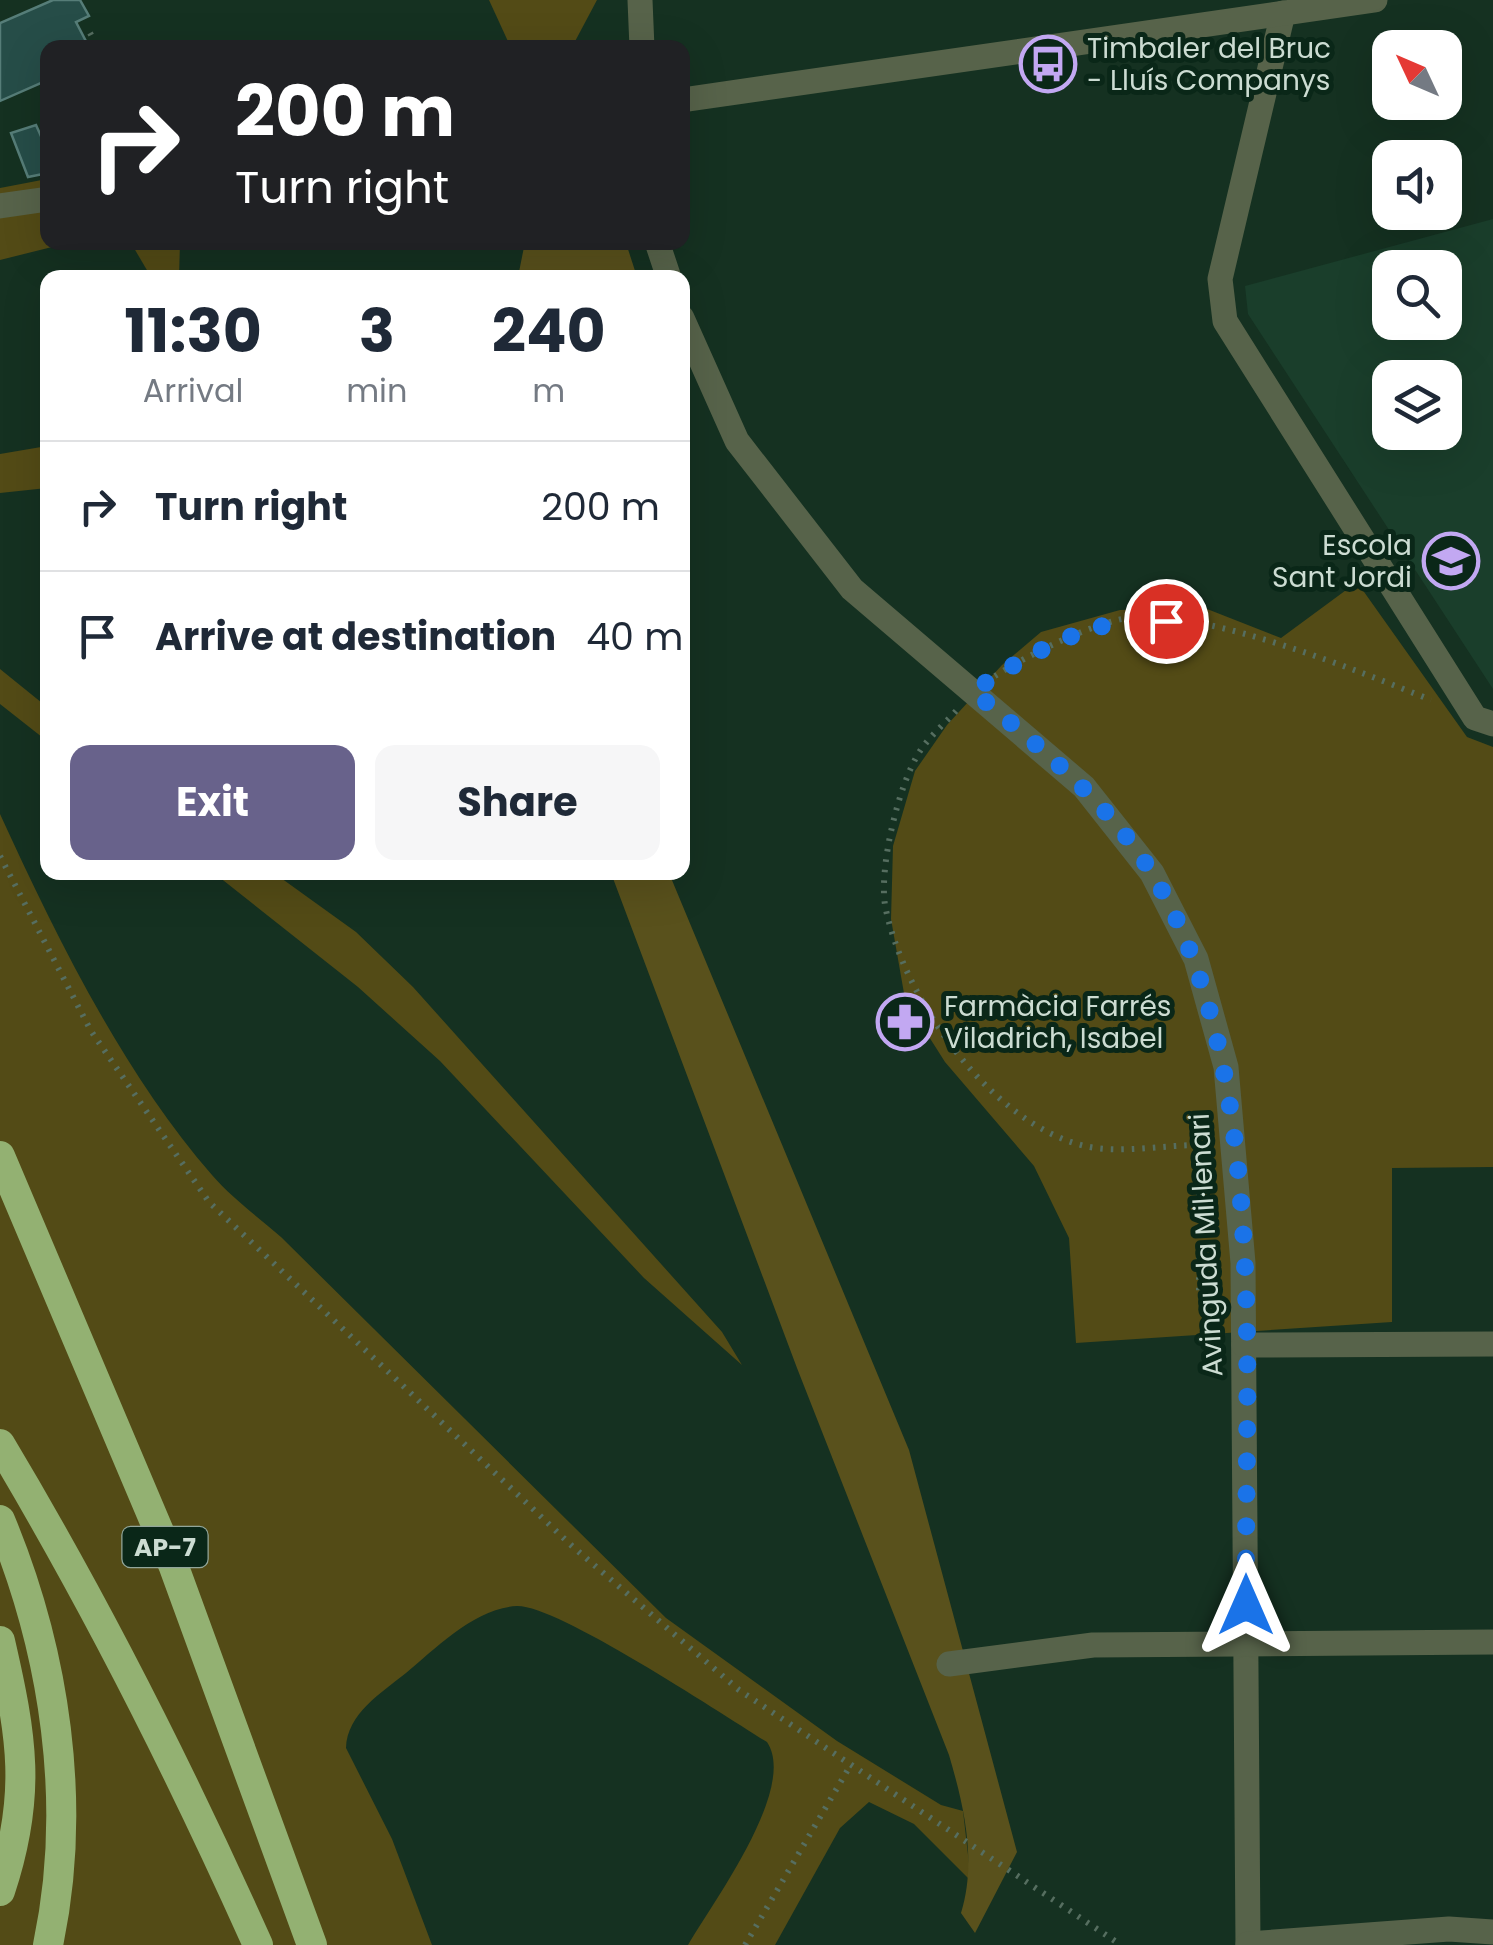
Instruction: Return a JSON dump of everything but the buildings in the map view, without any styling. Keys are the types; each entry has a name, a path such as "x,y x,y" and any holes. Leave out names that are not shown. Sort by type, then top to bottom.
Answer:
{"highway":[{"name":"AP-7","path":"0,1156 174,1568 312,1945"},
{"path":"0,1444 55,1535 180,1771 258,1945"},
{"path":"0,1520 42,1647 58,1744 61,1842 48,1945"},
{"path":"0,1641 16,1714 23,1790 0,1891"}],"street":[{"path":"640,0 642,40"},
{"path":"690,99 1280,7 1375,0"},
{"path":"1280,7 1220,280 1224,321 1476,718 1493,724"},
{"path":"0,206 40,200"},
{"name":"Avinguda Mil·lenari","path":"690,336 736,441 852,589 1084,787 1152,873 1196,959 1226,1067 1244,1295 1248,1945"},
{"path":"1244,1345 1493,1344"},
{"path":"949,1664 1094,1646 1493,1642"},
{"path":"1248,1945 1449,1930 1493,1932"}],"path":[{"path":"90,33 94,40"},
{"path":"1244,1295 1199,1295 1199,1145 1086,1146 1037,1126 980,1082 921,1004 885,903 892,821 920,752 973,691 1031,652 1134,617 1230,628 1409,692"},
{"path":"0,856 91,1031 209,1202 572,1546 739,1690 1121,1945"},
{"path":"745,1945 850,1766"}],"shaded area":[{"path":"489,0 597,0 576,40 507,40"},
{"path":"40,180 40,250 0,260 0,188"},
{"name":"Escola Sant Jordi","path":"1493,219 1493,689 1248,314 1245,286 1372,252 1372,340 1462,340 1462,250 1378,250"},
{"path":"135,250 180,250 179,270 147,270"},
{"path":"523,250 628,250 635,270 519,270"},
{"path":"40,447 40,489 0,493 0,454"},
{"path":"1357,582 1467,737 1493,747 1493,1167 1392,1168 1392,1322 1076,1343 1069,1238 1034,1166 945,1062 905,999 891,919 893,846 915,771 947,725 1002,665 1041,632 1120,610 1202,607 1281,638"},
{"path":"0,669 40,701 40,735 0,704"},
{"path":"0,814 68,955 121,1048 149,1093 212,1175 281,1237 666,1618 837,1741 941,1805 963,1811 971,1881 914,1824 869,1802 840,1828 775,1945 688,1945 732,1874 762,1815 774,1762 767,1742 603,1641 538,1610 517,1606 501,1608 471,1621 443,1641 367,1705 348,1736 346,1748 392,1839 432,1945 0,1945"},
{"path":"223,880 284,880 356,932 413,987 722,1332 742,1365 644,1278 440,1061 358,987"},
{"path":"614,880 672,880 909,1450 1017,1852 975,1933 961,1913 968,1854 964,1814 949,1755 797,1368"}],"place":[{"name":"Timbaler del Bruc - Lluís Companys","path":"1048,64"},
{"name":"Escola Sant Jordi","path":"1451,561"},
{"name":"Farmàcia Farrés Viladrich, Isabel","path":"905,1022"}],"route":[{"path":"1166,621 1134,617 1031,652 973,691 1084,787 1152,873 1196,959 1226,1067 1244,1263 1246,1605"}]}
